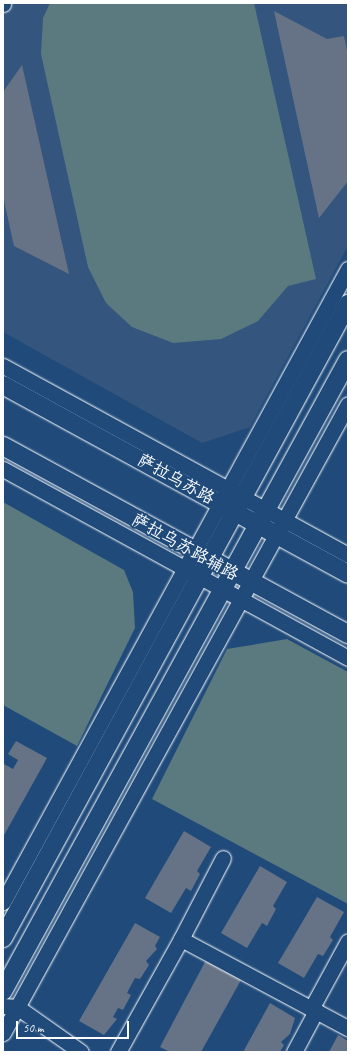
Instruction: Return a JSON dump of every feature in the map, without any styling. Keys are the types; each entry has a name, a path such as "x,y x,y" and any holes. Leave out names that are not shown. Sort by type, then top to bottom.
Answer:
{"main road":[{"path":"3,938 192,572 232,500 348,304"},
{"path":"3,991 348,360"},
{"name":"萨拉乌苏路","path":"3,385 232,500 280,527 348,574"},
{"path":"3,446 203,553 348,634"}],"street":[{"path":"3,366 232,500 348,269"},
{"path":"3,1033 10,1007 241,599 348,404"},
{"name":"萨拉乌苏路辅路","path":"3,469 348,658"},
{"path":"280,527 348,554"},
{"path":"3,902 192,572"},
{"path":"118,1052 182,939 223,858"},
{"path":"182,939 348,1028"},
{"path":"294,1052 348,940"},
{"path":"10,1007 81,1052"}],"shaded area":[{"path":"3,3 348,3 348,246 250,427 202,443 3,332"}],"green space":[{"path":"50,3 254,3 316,279 288,286 258,321 221,339 173,343 132,327 106,303 88,267 41,54 43,18"},
{"path":"3,502 124,570 133,592 135,628 77,746 3,705"},
{"path":"287,639 348,672 348,904 152,799 227,649"}],"building":[{"path":"274,11 327,39 344,36 348,56 348,181 319,218"},
{"path":"22,65 69,274 14,246 3,196 3,92"},
{"path":"16,741 47,758 3,837 3,767 4,764 13,769 18,760 8,754"},
{"path":"184,831 211,847 197,871 200,874 191,891 186,888 171,913 145,898"},
{"path":"260,866 287,882 273,906 276,909 267,926 262,923 247,948 221,933"},
{"path":"317,897 344,912 330,937 333,940 323,956 318,954 304,978 278,963"},
{"path":"135,923 160,937 155,946 157,949 146,961 149,965 140,979 135,978 127,993 131,995 123,1010 118,1008 113,1017 117,1019 104,1035 79,1021"},
{"path":"206,960 241,980 201,1052 170,1052 160,1047"},
{"path":"270,1003 295,1018 290,1034 281,1042 284,1045 280,1052 243,1052"},
{"path":"338,1035 348,1041 348,1052 329,1052"}]}
